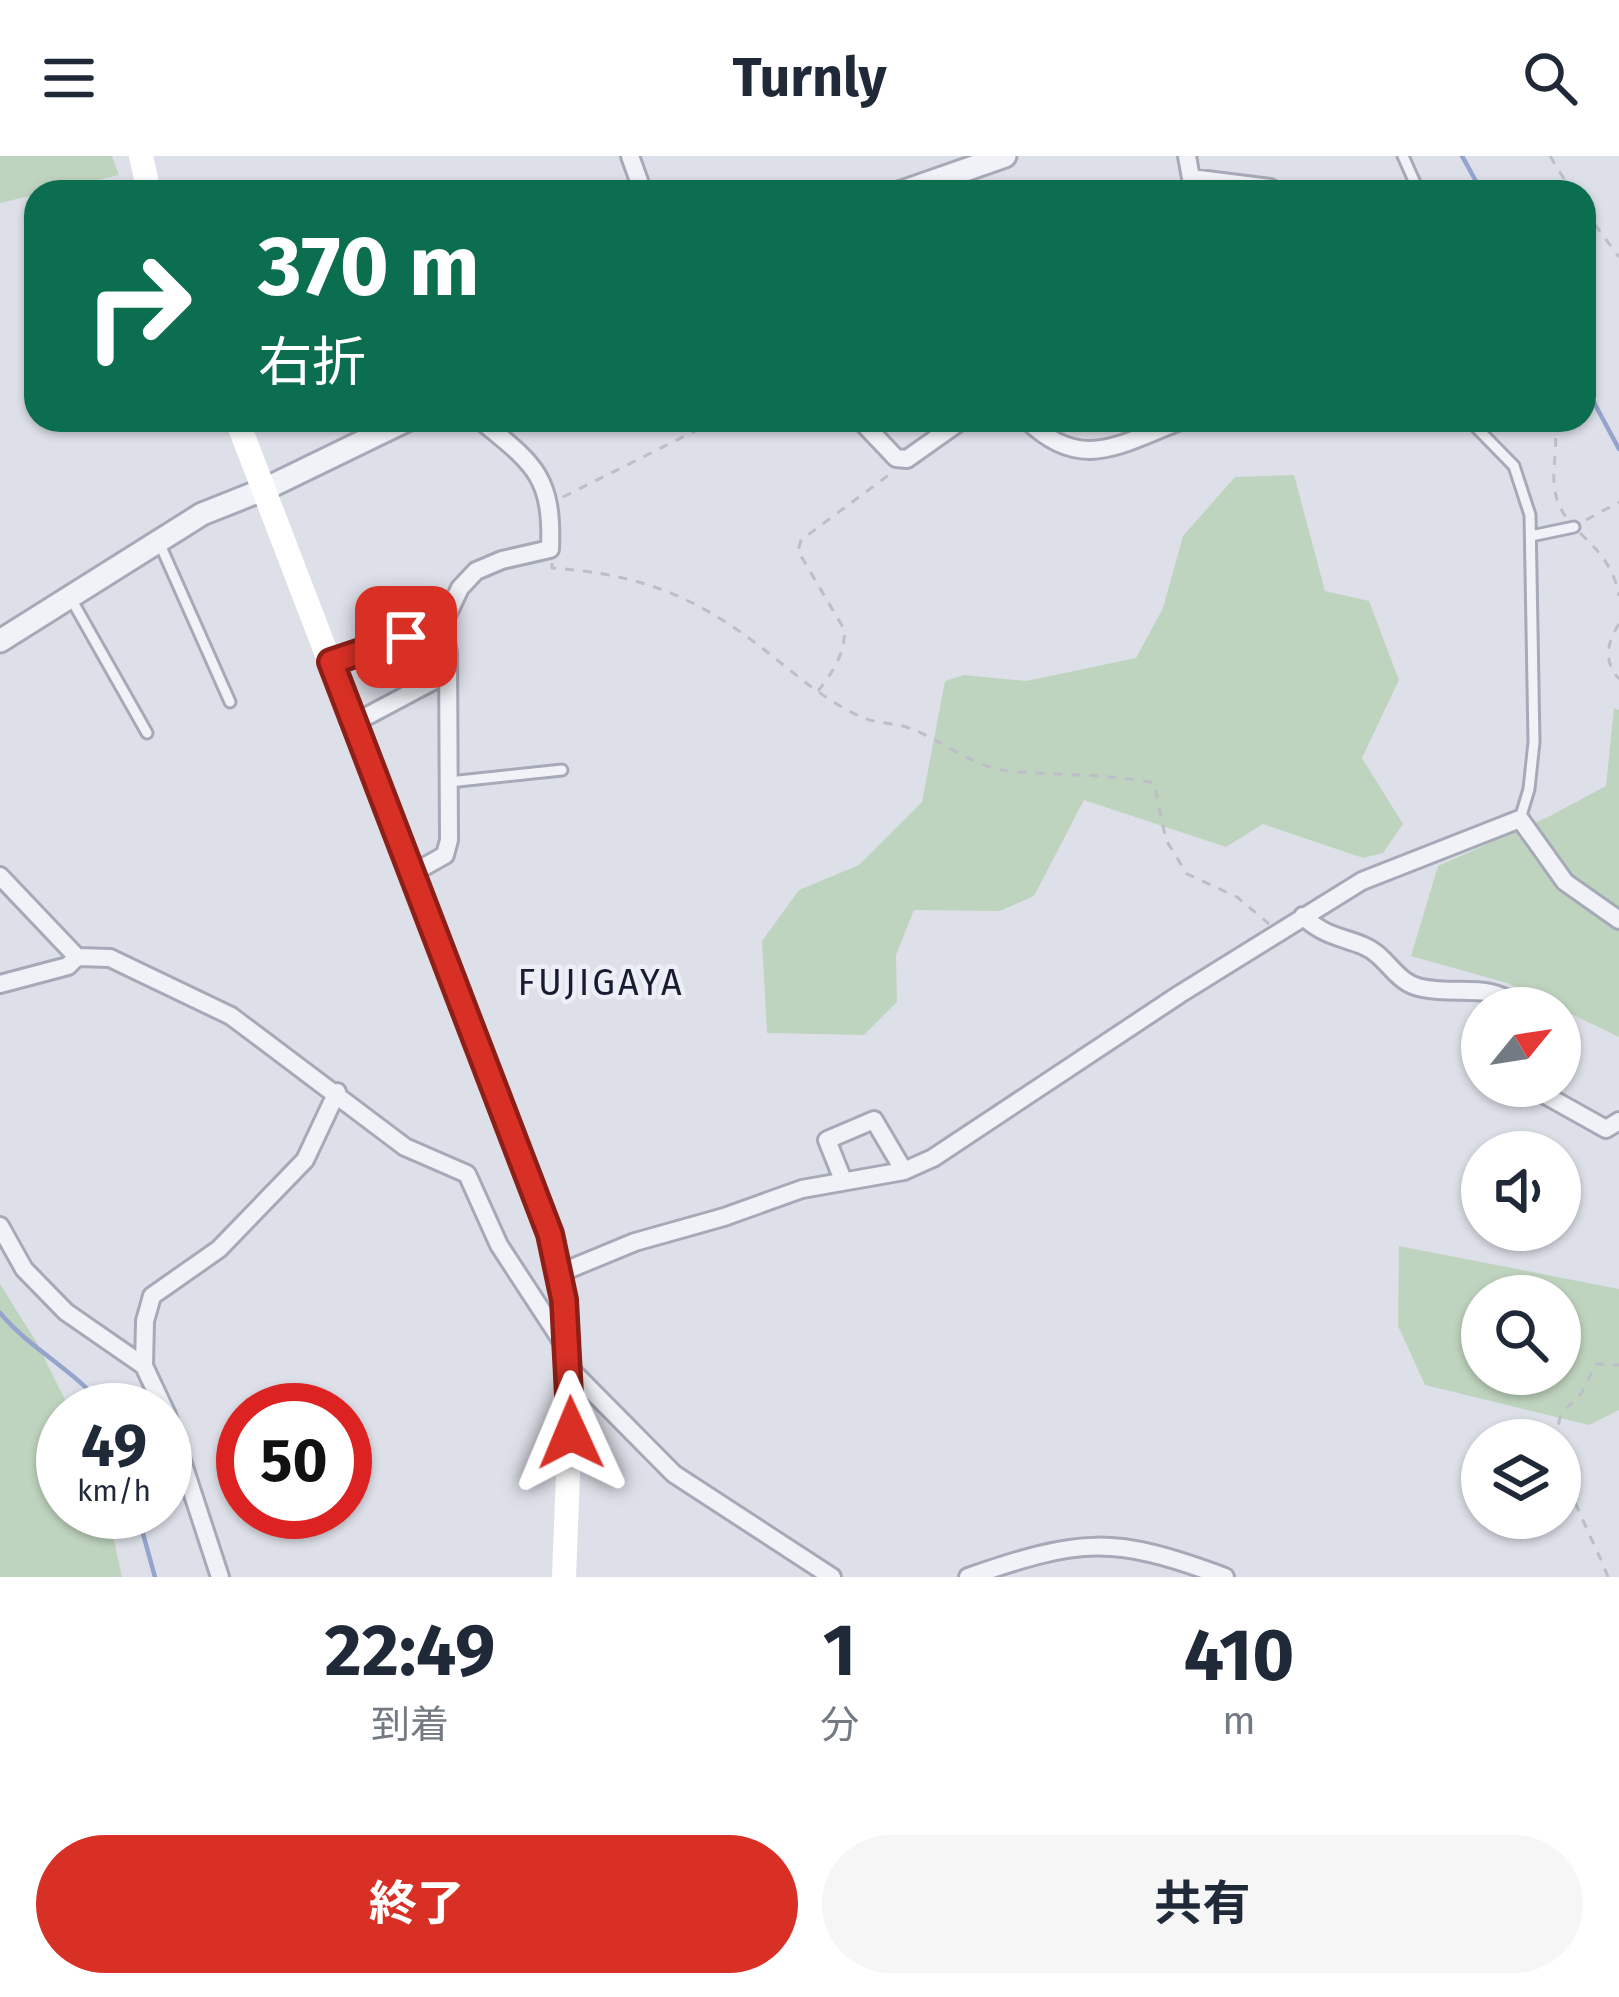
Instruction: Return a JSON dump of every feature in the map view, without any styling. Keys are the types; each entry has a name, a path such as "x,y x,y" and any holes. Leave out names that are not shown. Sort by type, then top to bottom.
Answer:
{"main road":[{"path":"242,432 550,1234 560,1273 570,1361 564,1577"}],"street":[{"path":"936,180 1005,156"},
{"path":"1187,156 1191,178 1207,180"},
{"path":"0,641 202,514 382,432"},
{"path":"413,873 445,855 449,839 448,673 443,624 460,588 476,571 550,549 550,504 536,471 493,432"},
{"path":"871,432 896,458 943,432"},
{"path":"1040,432 1074,451 1093,452 1149,432"},
{"path":"331,662 443,624"},
{"path":"355,723 448,673"},
{"path":"560,1273 635,1242 802,1189 904,1172 933,1158 1303,916 1390,868 1520,819 1564,882 1619,920"},
{"path":"0,876 77,957 110,958 231,1016 405,1147 467,1174 499,1245 570,1361 674,1474 832,1577"},
{"path":"1303,916 1320,933 1376,952 1407,983 1461,989"},
{"path":"0,984 68,966 77,957"},
{"path":"220,1577 167,1415 144,1366 145,1321 152,1296 219,1249 305,1160 337,1092"},
{"path":"1566,1107 1606,1129 1619,1121"},
{"path":"843,1180 827,1140 874,1120 904,1172"},
{"path":"0,1226 24,1269 66,1312 144,1366"},
{"path":"968,1577 1016,1559 1096,1545 1168,1556 1225,1577"}],"lane":[{"path":"1481,432 1514,466 1525,488 1531,536 1534,742 1520,819"},
{"path":"1531,536 1574,527"},
{"path":"158,540 230,702"},
{"path":"70,597 147,733"},
{"path":"448,782 562,770"}],"path":[{"path":"1596,226 1619,257"},
{"path":"550,504 693,432"},
{"path":"1556,432 1554,498 1574,527 1603,555 1615,575 1619,596"},
{"path":"818,691 830,677 846,641 844,629 798,551 801,540 897,469 902,458"},
{"path":"1574,527 1619,502"},
{"path":"550,549 552,568 610,572 642,580 695,605 866,719 908,728 1002,770 1154,783 1166,840 1186,874 1237,897 1278,931"},
{"path":"1619,624 1608,643 1610,669 1619,679"},
{"path":"1608,1577 1592,1531 1564,1480 1559,1427 1561,1414 1581,1394 1595,1364 1619,1366"}],"green space":[{"path":"0,156 112,156 119,175 98,180 24,180 24,197 0,203"},
{"path":"1294,475 1325,591 1369,601 1399,680 1362,758 1403,824 1383,853 1363,858 1263,824 1226,847 1084,800 1034,896 1000,911 914,910 896,955 897,1002 864,1035 767,1033 762,941 799,890 859,865 922,802 945,681 964,675 1026,681 1136,658 1163,608 1183,536 1235,477"},
{"path":"1614,708 1619,710 1619,1037 1581,1019 1581,987 1515,987 1411,956 1438,866 1606,786"},
{"path":"1399,1246 1547,1275 1461,1275 1461,1394 1425,1385 1398,1326"},
{"path":"1581,1282 1619,1289 1619,1410 1589,1425 1581,1419 1466,1395 1581,1395"},
{"path":"0,1284 57,1383 36,1383 36,1539 114,1539 122,1577 0,1577"}],"waterway":[{"path":"1462,156 1475,180"},
{"path":"1596,406 1619,449"},
{"path":"0,1313 81,1383"},
{"path":"144,1539 155,1577"}],"district":[{"name":"FUJIGAYA","path":"601,982"}],"route":[{"path":"406,637 331,662 557,1255 570,1369 571,1433"}]}
